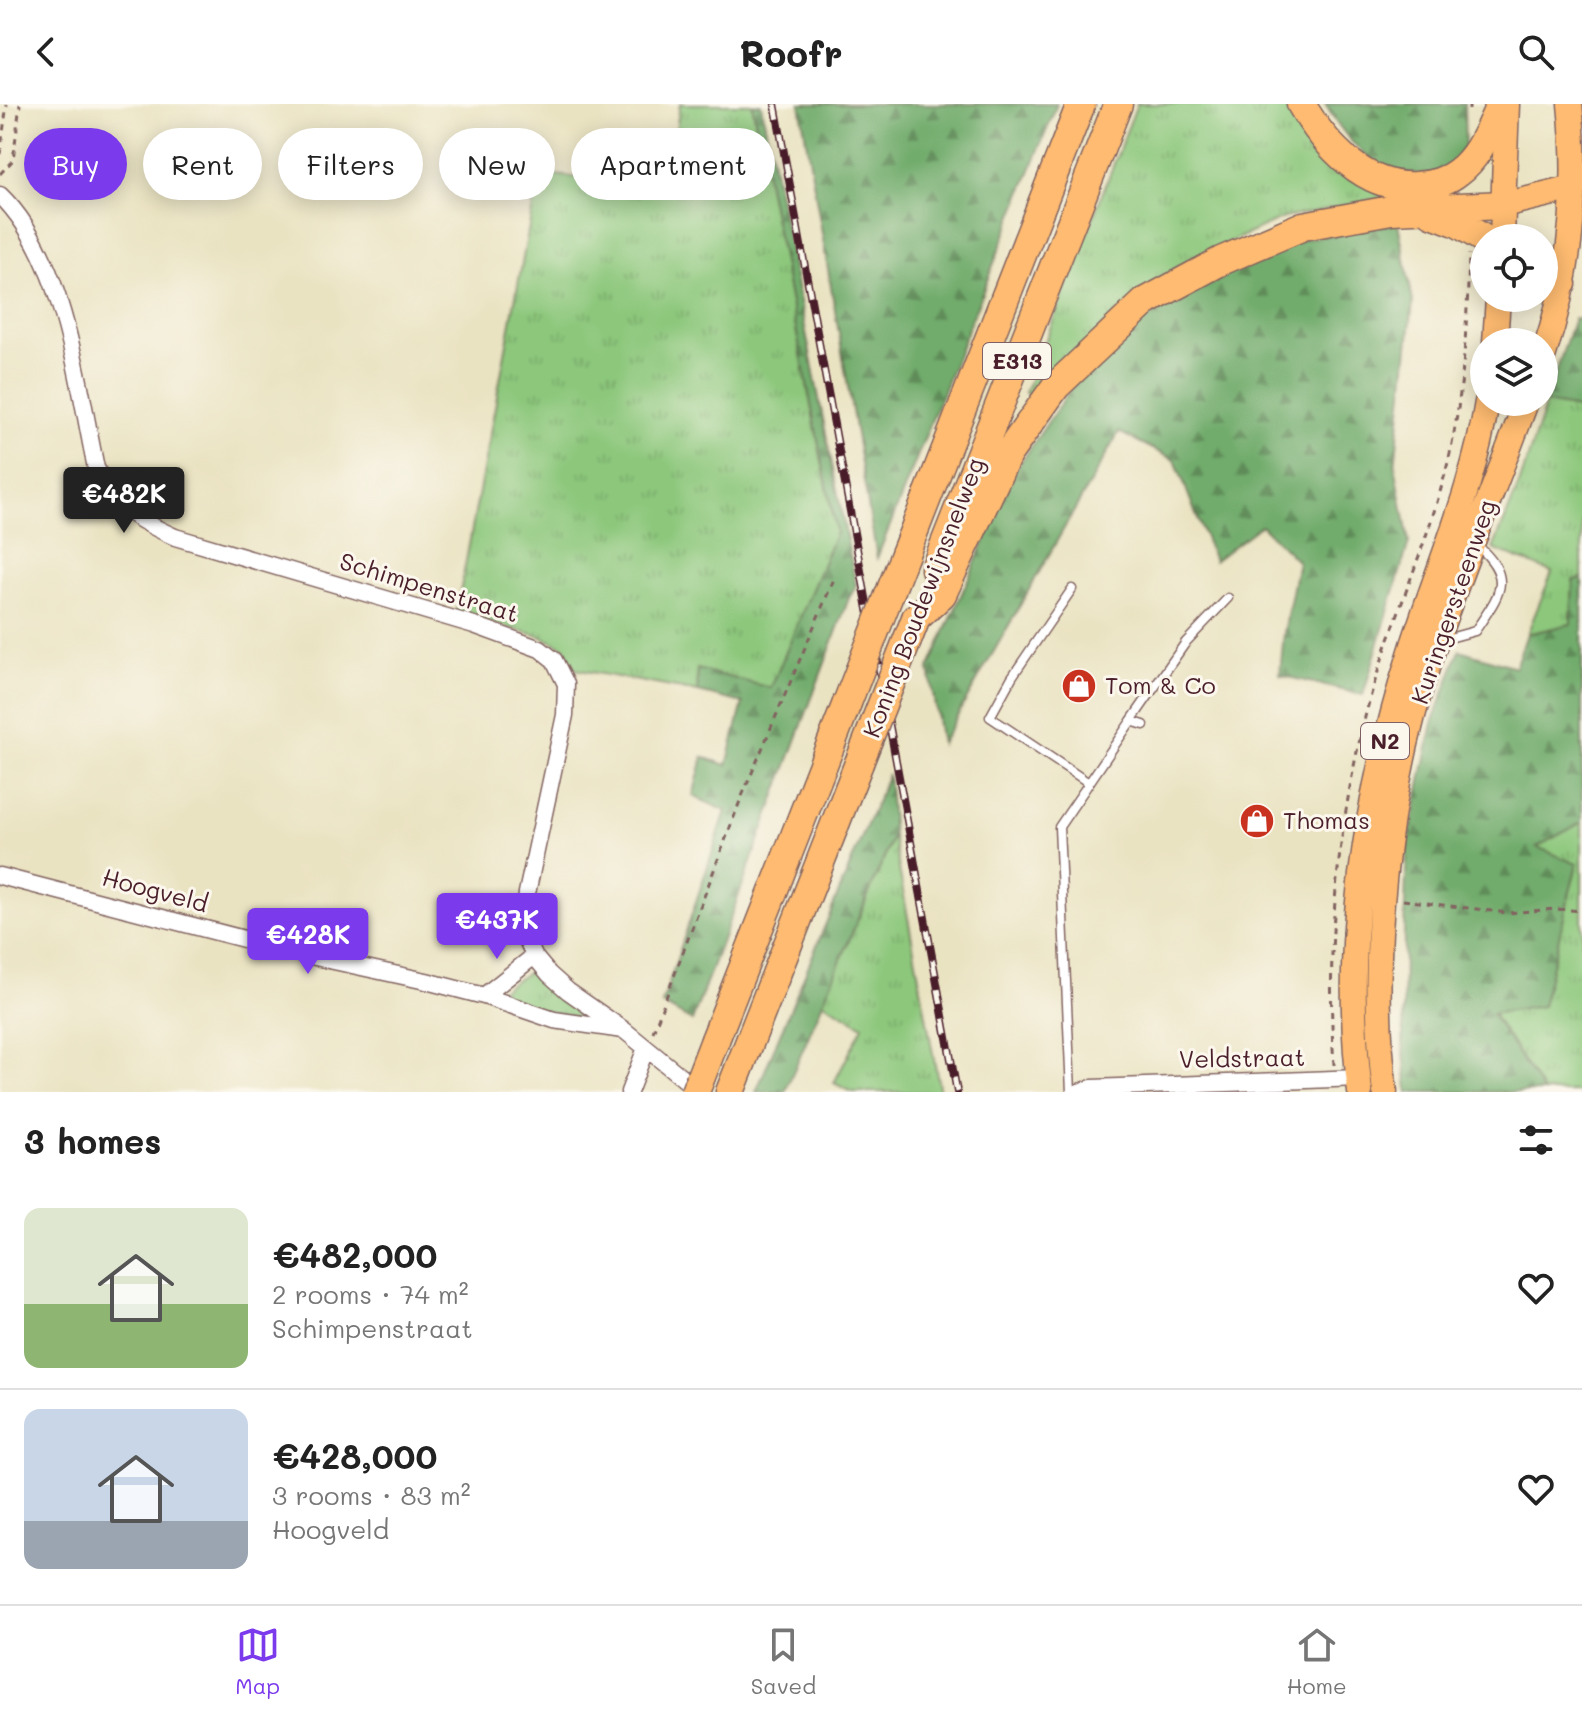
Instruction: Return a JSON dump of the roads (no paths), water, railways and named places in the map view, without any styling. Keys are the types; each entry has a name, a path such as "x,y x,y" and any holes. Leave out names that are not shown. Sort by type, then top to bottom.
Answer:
{"highway":[{"name":"Koning Boudewijnsnelweg","path":"697,1092 1081,104"},
{"name":"Koning Boudewijnsnelweg","path":"730,1092 1118,104"},
{"path":"1301,104 1328,142 1351,165 1377,180 1409,187 1433,185 1457,174 1476,154 1501,104"},
{"path":"916,618 942,594 1007,455 1056,386 1145,302 1221,261 1303,226 1391,210 1503,205"},
{"path":"1424,210 1470,230"}],"main road":[{"path":"1502,224 1507,104"},
{"path":"1551,328 1564,284 1578,187 1570,104"},
{"path":"1503,205 1578,187"},
{"path":"1558,277 1564,284"},
{"name":"Kuringersteenweg","path":"1360,1085 1355,988 1366,833 1392,713 1465,496 1484,416"},
{"name":"Kuringersteenweg","path":"1385,1092 1380,988 1383,897 1392,826 1409,737 1437,641 1521,416"}],"street":[{"name":"Schimpenstraat","path":"0,195 17,211 43,258 64,319 96,468 105,488 123,509 139,521 175,537 474,625 540,649 554,660 566,684 565,715 527,893 524,926 534,956 549,974 647,1048 697,1092"},
{"name":"Hoogveld","path":"0,876 306,955 484,996 554,1020 624,1030"},
{"path":"484,996 534,956"},
{"path":"629,1092 647,1048"},
{"name":"Veldstraat","path":"1079,1092 1092,1088 1360,1085"}],"lane":[{"path":"1437,641 1475,631 1497,597 1500,573 1493,559 1473,541"},
{"path":"1072,589 1012,677 990,717 1089,783"},
{"path":"1071,1092 1059,827 1186,642 1228,598"},
{"path":"1131,721 1144,725"}],"railway":[{"path":"775,104 957,1092"}],"place":[{"name":"Tom & Co","path":"1079,686"},
{"name":"Thomas","path":"1257,821"}]}
